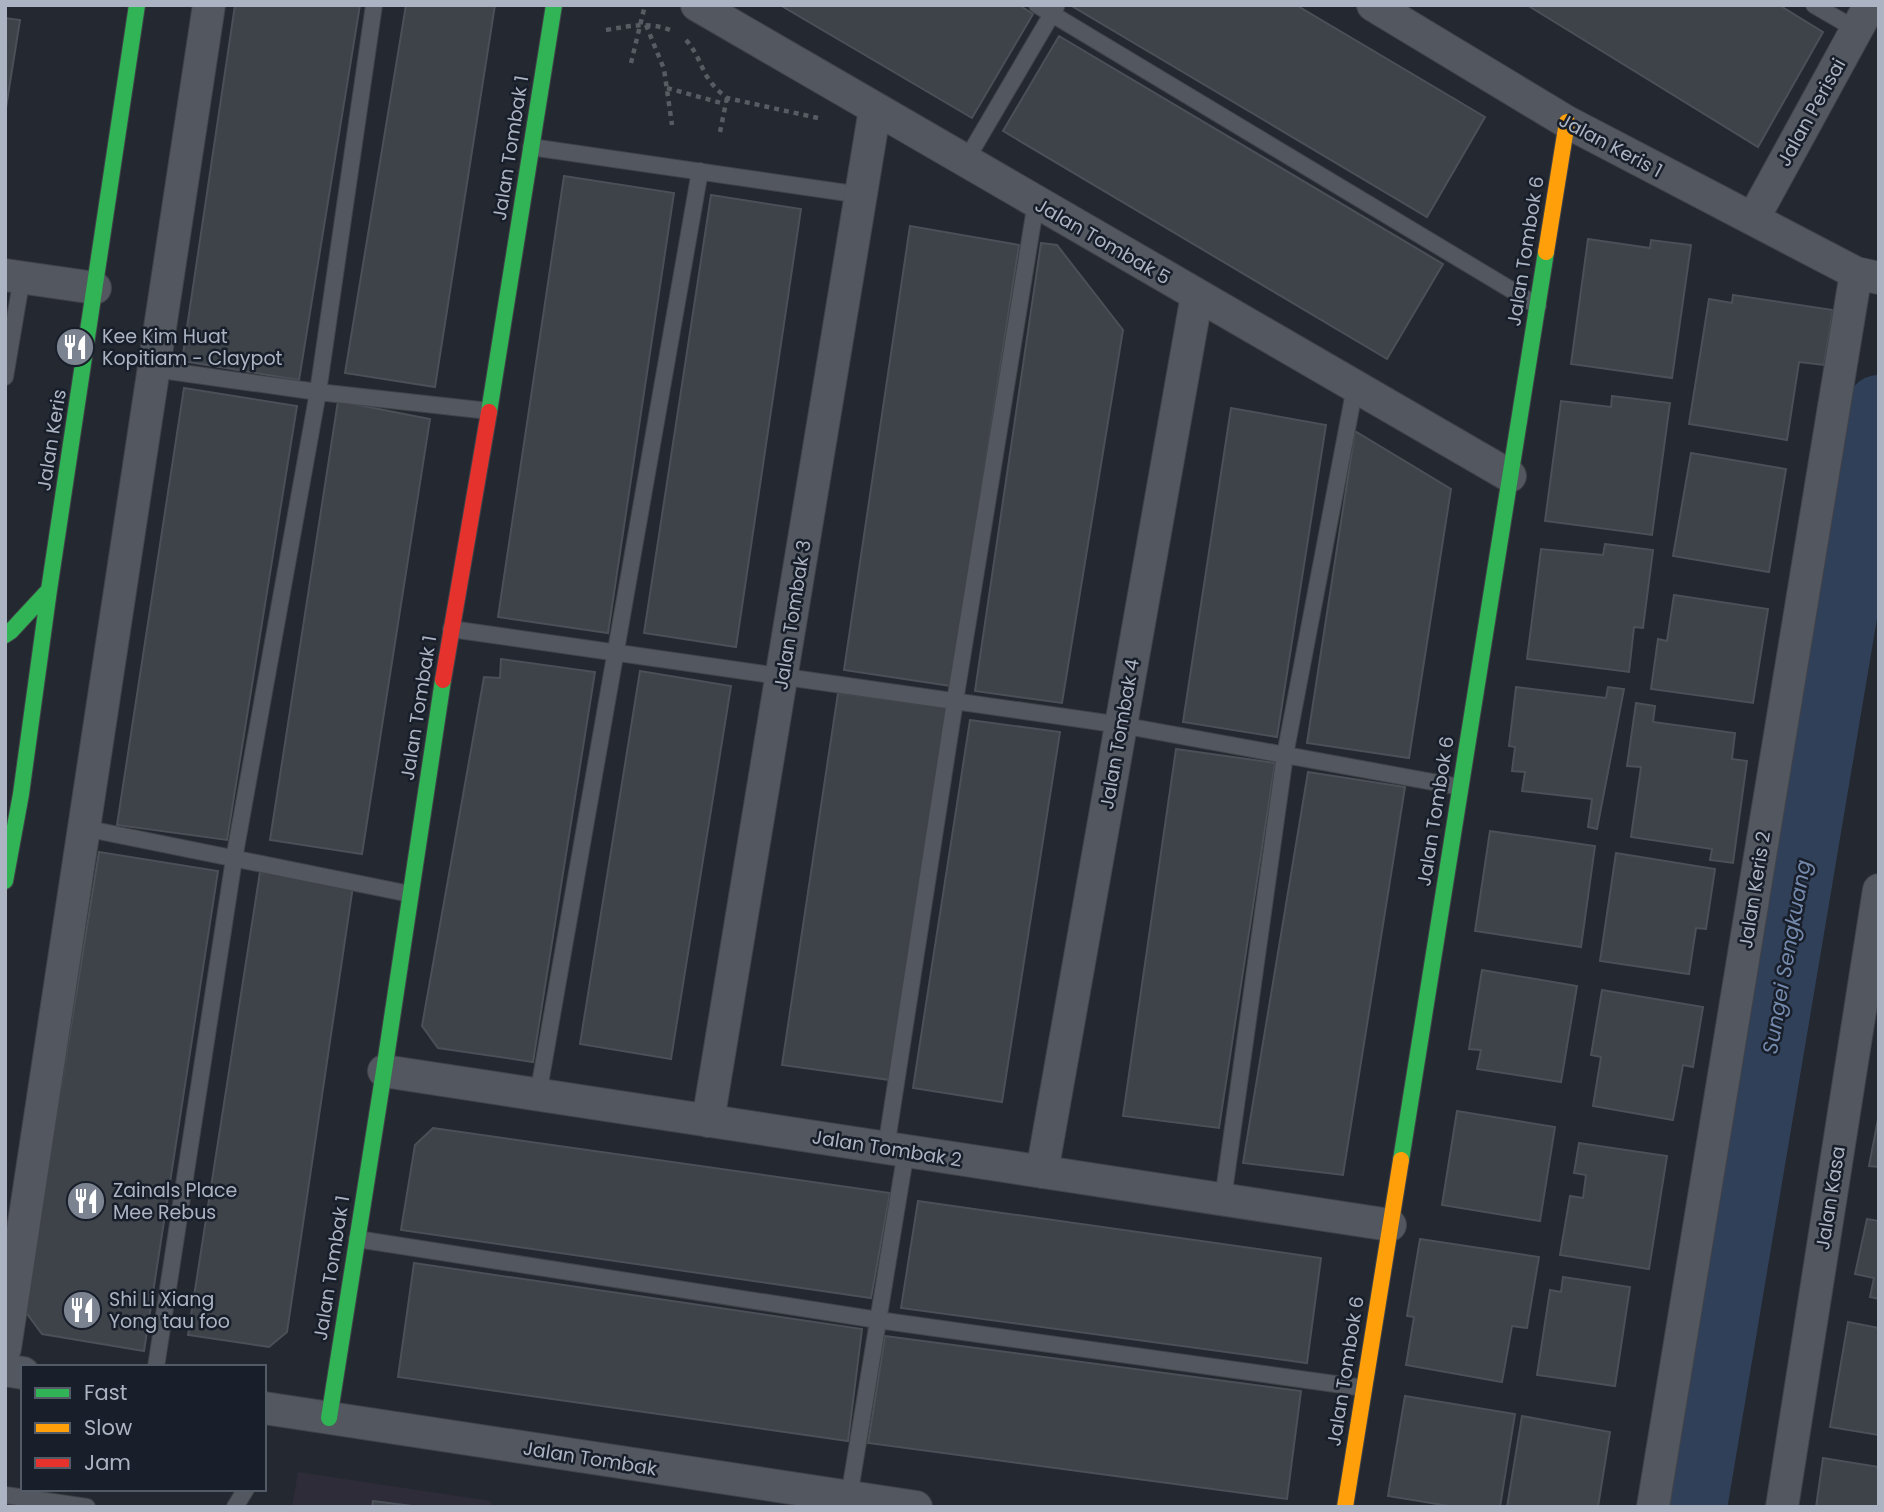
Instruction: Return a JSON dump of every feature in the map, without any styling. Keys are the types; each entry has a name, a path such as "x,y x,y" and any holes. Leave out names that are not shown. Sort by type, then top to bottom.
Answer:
{"street":[{"name":"Jalan Keris","path":"5,881 21,794 137,5"},
{"path":"5,1348 209,5"},
{"name":"Jalan Tombak 1","path":"329,1418 452,629 554,5"},
{"name":"Jalan Tombak 5","path":"696,5 1510,476"},
{"name":"Jalan Keris 1","path":"1373,5 1567,122 1753,219 1871,276"},
{"name":"Jalan Perisai","path":"1753,219 1863,18"},
{"name":"Jalan Tombak 3","path":"708,1121 875,109"},
{"name":"Jalan Tombok 6","path":"1345,1507 1567,122"},
{"path":"13,276 95,288"},
{"name":"Jalan Keris 2","path":"1653,1507 1871,276"},
{"name":"Jalan Tombak 4","path":"1042,1172 1197,296"},
{"path":"5,635 49,590"},
{"path":"11,757 21,794"},
{"name":"Jalan Kasa","path":"1782,1507 1879,890"},
{"name":"Jalan Tombak 2","path":"384,1071 1390,1225"},
{"name":"Jalan Tombak","path":"266,1413 329,1418 916,1507"}],"lane":[{"path":"156,1365 233,859 318,392 374,5"},
{"path":"1037,5 1055,10 1538,306"},
{"path":"1814,5 1863,18"},
{"path":"965,162 1055,10"},
{"path":"531,147 861,195"},
{"path":"538,1095 700,171"},
{"path":"849,1497 878,1320 896,1149 955,701 1036,202"},
{"path":"5,377 13,276"},
{"path":"154,369 318,392 489,411"},
{"path":"1223,1199 1285,755 1355,387"},
{"path":"452,629 1121,725 1461,787"},
{"path":"84,828 410,894"},
{"path":"357,1240 878,1320 1364,1388"},
{"path":"235,1507 245,1491"},
{"path":"5,1495 87,1507"}],"path":[{"path":"631,63 643,24 645,5"},
{"path":"643,24 664,69 672,125"},
{"path":"606,30 643,24 659,26 681,34 694,49 705,74 727,98 818,118"},
{"path":"667,88 725,104"},
{"path":"720,132 727,98"}],"shaded area":[{"path":"298,1472 491,1501 490,1507 292,1507"}],"building":[{"path":"235,5 360,5 299,380 182,361"},
{"path":"406,5 495,5 435,387 345,373"},
{"path":"780,5 1019,5 1033,14 972,118"},
{"path":"1070,5 1296,5 1485,117 1427,217"},
{"path":"1527,5 1779,5 1823,32 1758,147"},
{"path":"5,18 20,20 5,114"},
{"path":"1059,36 1443,264 1387,359 1003,131"},
{"path":"564,176 674,193 608,633 498,617"},
{"path":"711,195 801,209 736,647 644,633"},
{"path":"910,226 1019,245 951,686 844,670"},
{"path":"1588,239 1650,248 1651,240 1691,245 1672,378 1571,364"},
{"path":"1041,243 1057,245 1123,330 1062,703 975,691"},
{"path":"1733,295 1833,310 1824,365 1799,362 1787,440 1689,424 1709,299 1732,303"},
{"path":"184,388 297,406 227,840 117,825"},
{"path":"1612,396 1670,403 1652,535 1545,521 1561,401 1611,407"},
{"path":"338,401 430,419 362,854 270,840"},
{"path":"1231,408 1326,425 1277,737 1183,722"},
{"path":"1355,431 1451,489 1409,758 1307,743"},
{"path":"1691,453 1786,469 1769,572 1673,556"},
{"path":"1605,544 1653,550 1643,628 1634,627 1629,672 1527,659 1541,549 1603,555"},
{"path":"1674,595 1768,609 1753,703 1651,689 1658,639 1667,641"},
{"path":"501,659 595,672 533,1062 438,1048 422,1026 484,677 500,678"},
{"path":"640,671 731,686 671,1059 580,1044"},
{"path":"1516,687 1606,698 1608,687 1624,689 1597,829 1588,827 1592,799 1522,791 1525,772 1512,771 1515,747 1509,746"},
{"path":"838,693 948,708 890,1080 782,1065"},
{"path":"1636,703 1655,706 1653,722 1735,733 1732,759 1747,761 1733,863 1710,860 1712,849 1631,837 1641,767 1627,766"},
{"path":"970,720 1060,732 1002,1102 913,1088"},
{"path":"1176,749 1275,763 1219,1128 1123,1116"},
{"path":"1308,772 1405,787 1343,1175 1243,1163"},
{"path":"1490,831 1595,846 1581,947 1475,931"},
{"path":"99,852 218,871 144,1351 42,1334 25,1311"},
{"path":"1616,853 1715,869 1706,929 1696,928 1689,974 1600,961"},
{"path":"260,872 353,886 287,1332 269,1347 188,1335"},
{"path":"1482,970 1577,986 1561,1082 1477,1069 1481,1050 1469,1049"},
{"path":"1602,990 1703,1007 1693,1067 1683,1065 1673,1120 1593,1106 1601,1057 1591,1055"},
{"path":"1457,1111 1555,1127 1540,1221 1442,1205"},
{"path":"1879,1114 1879,1167 1869,1166"},
{"path":"433,1128 890,1193 871,1298 401,1230 415,1145"},
{"path":"1579,1143 1667,1156 1649,1269 1560,1255 1570,1196 1583,1198 1586,1175 1574,1173"},
{"path":"918,1201 1321,1258 1307,1363 901,1308"},
{"path":"1867,1219 1879,1221 1879,1299 1870,1297 1874,1278 1855,1274"},
{"path":"1420,1239 1539,1257 1527,1328 1512,1326 1502,1382 1406,1365 1414,1317 1407,1316"},
{"path":"414,1263 862,1329 848,1441 398,1377"},
{"path":"1563,1277 1630,1287 1615,1386 1537,1375 1550,1290 1561,1292"},
{"path":"1848,1322 1879,1328 1879,1435 1830,1427"},
{"path":"885,1336 1301,1391 1287,1499 868,1443"},
{"path":"1405,1396 1515,1414 1500,1507 1455,1507 1388,1496"},
{"path":"1522,1416 1610,1432 1598,1507 1507,1507"},
{"path":"1823,1458 1879,1467 1879,1507 1816,1507"},
{"path":"373,1501 420,1507 372,1507"}],"waterway":[{"name":"Sungei Sengkuang","path":"1694,1507 1879,408"}],"traffic: fast":[{"path":"5,881 21,794 137,5"},
{"path":"489,412 554,5"},
{"path":"1401,1160 1546,252"},
{"path":"5,635 49,590"},
{"path":"329,1418 443,680"}],"traffic: slow":[{"path":"1546,252 1567,122"},
{"path":"1345,1507 1401,1160"}],"traffic: jam":[{"path":"443,680 489,412"}],"place":[{"name":"Kee Kim Huat Kopitiam - Claypot","path":"75,347"},
{"name":"Zainals Place Mee Rebus","path":"86,1201"},
{"name":"Shi Li Xiang Yong tau foo","path":"82,1310"}]}
